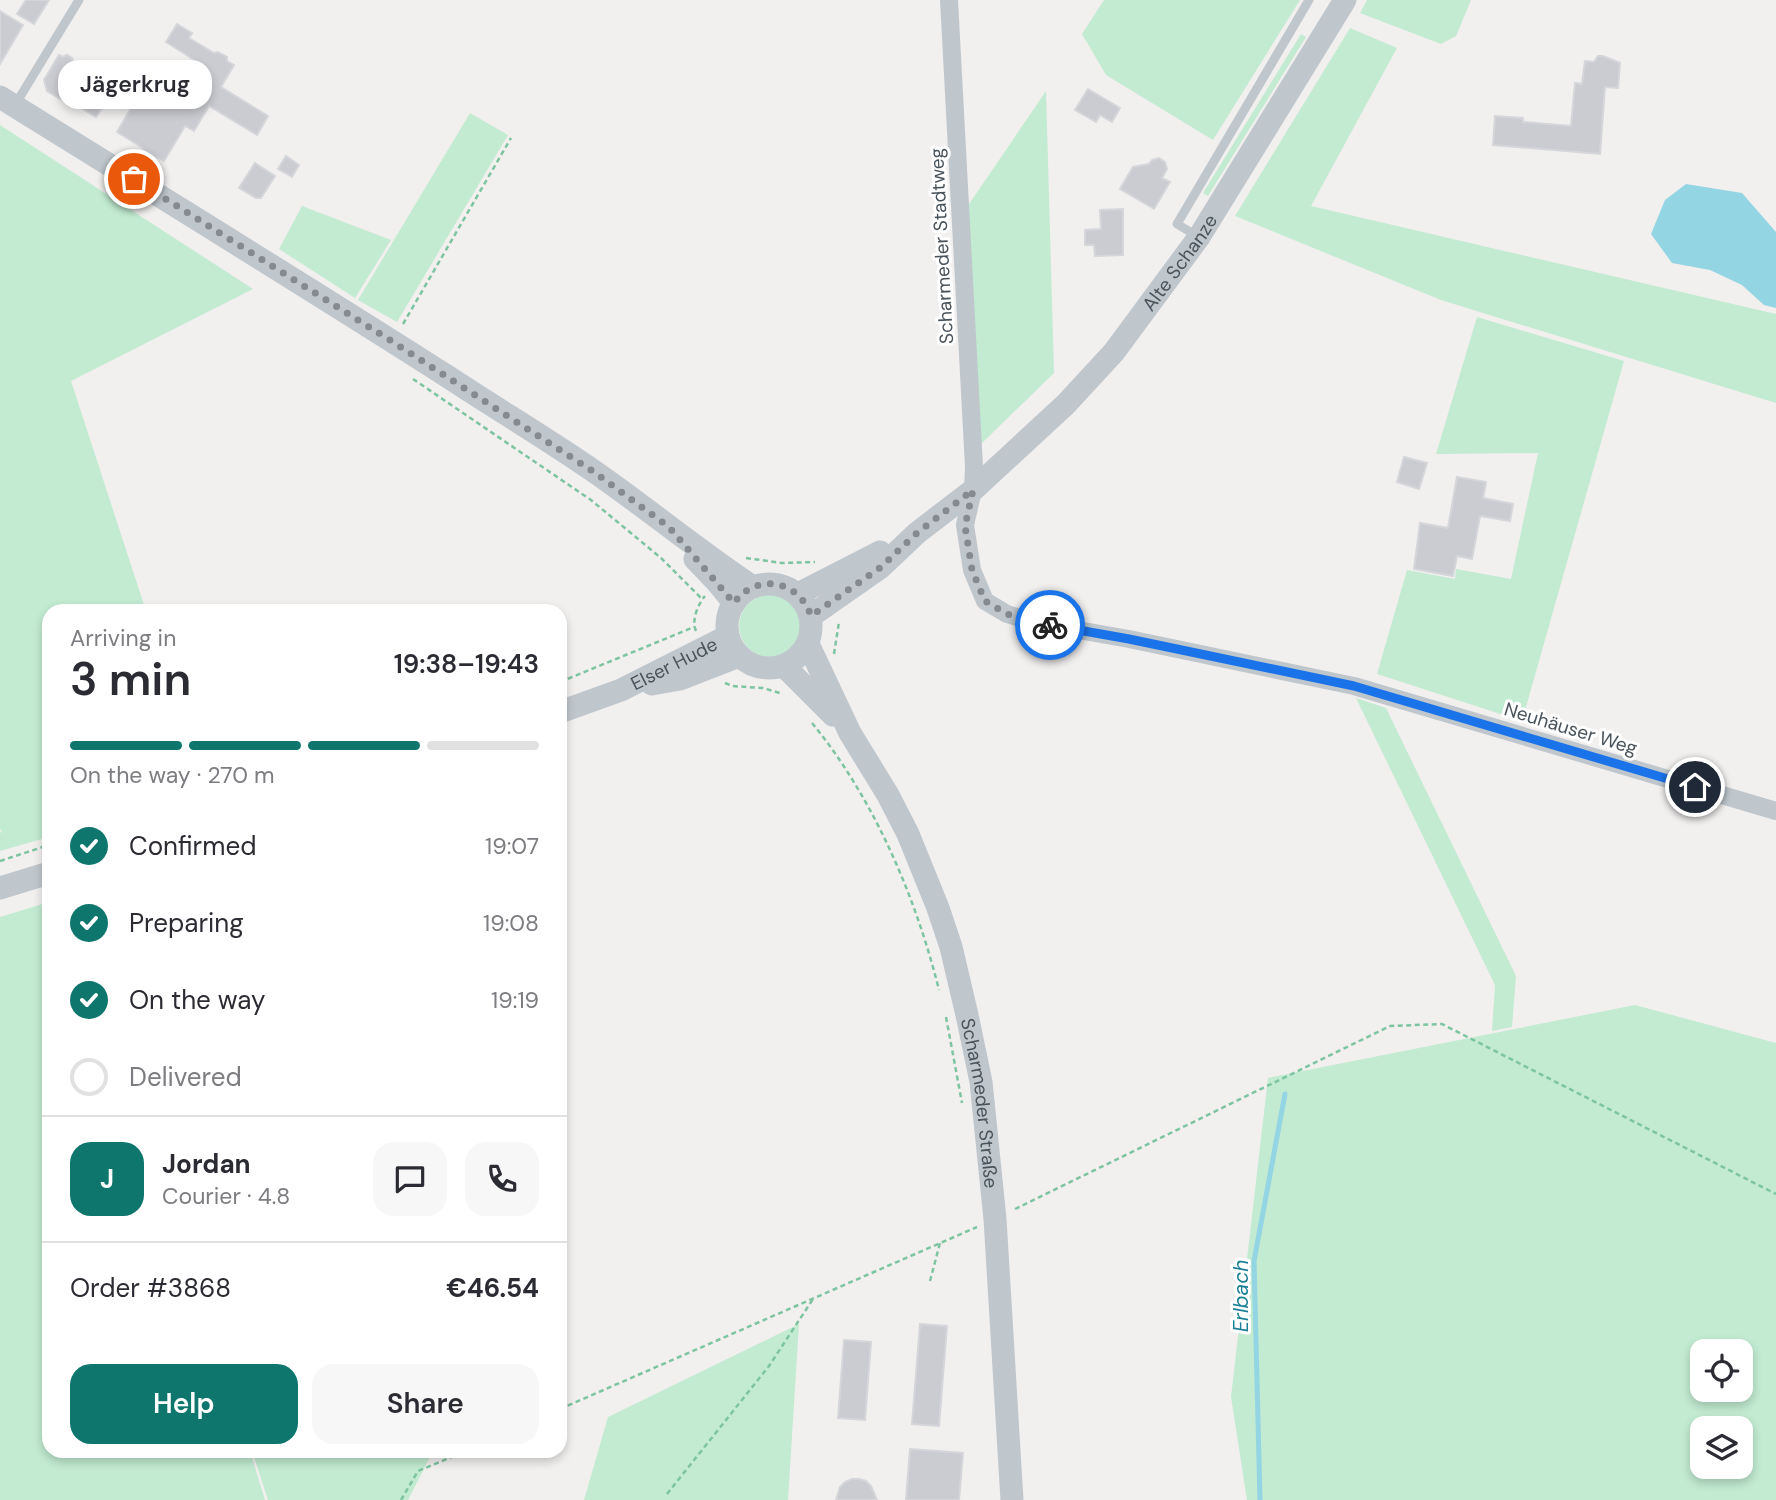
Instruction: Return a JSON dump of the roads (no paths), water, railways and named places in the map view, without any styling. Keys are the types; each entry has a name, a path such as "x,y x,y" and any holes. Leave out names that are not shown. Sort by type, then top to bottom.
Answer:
{"street":[{"name":"Scharmeder Stadtweg","path":"949,0 974,467 973,490"},
{"name":"Alte Schanze","path":"811,616 881,567 917,533 973,490 1066,404 1114,352 1199,237 1345,0"},
{"path":"7,102 393,342 594,472 753,587"},
{"name":"Neuhäuser Weg","path":"973,490 965,526 972,570 985,601 1007,614 1033,622 1354,686 1776,811"},
{"path":"669,527 734,603"},
{"name":"Alte Schanze","path":"798,594 917,533"},
{"path":"772,584 781,585 798,594 811,616 808,644 798,657 784,666 755,666 734,646 727,625 734,603 753,587 772,584"},
{"name":"Scharmeder Straße","path":"808,644 850,733 908,834 951,947 981,1082 995,1219 1012,1500"},
{"name":"Elser Hude","path":"567,709 621,690 680,678 734,646"},
{"name":"Scharmeder Straße","path":"784,666 850,733"},
{"path":"0,888 42,875"}],"lane":[{"path":"7,102 79,0"},
{"path":"1199,237 1177,224 1309,0"}],"water":[{"path":"1686,184 1742,193 1776,232 1776,308 1764,305 1742,285 1710,270 1672,263 1651,234 1665,200"}],"waterway":[{"name":"Erlbach","path":"1260,1500 1254,1261 1285,1094"}],"place":[{"name":"Jägerkrug","path":"134,179"}]}
